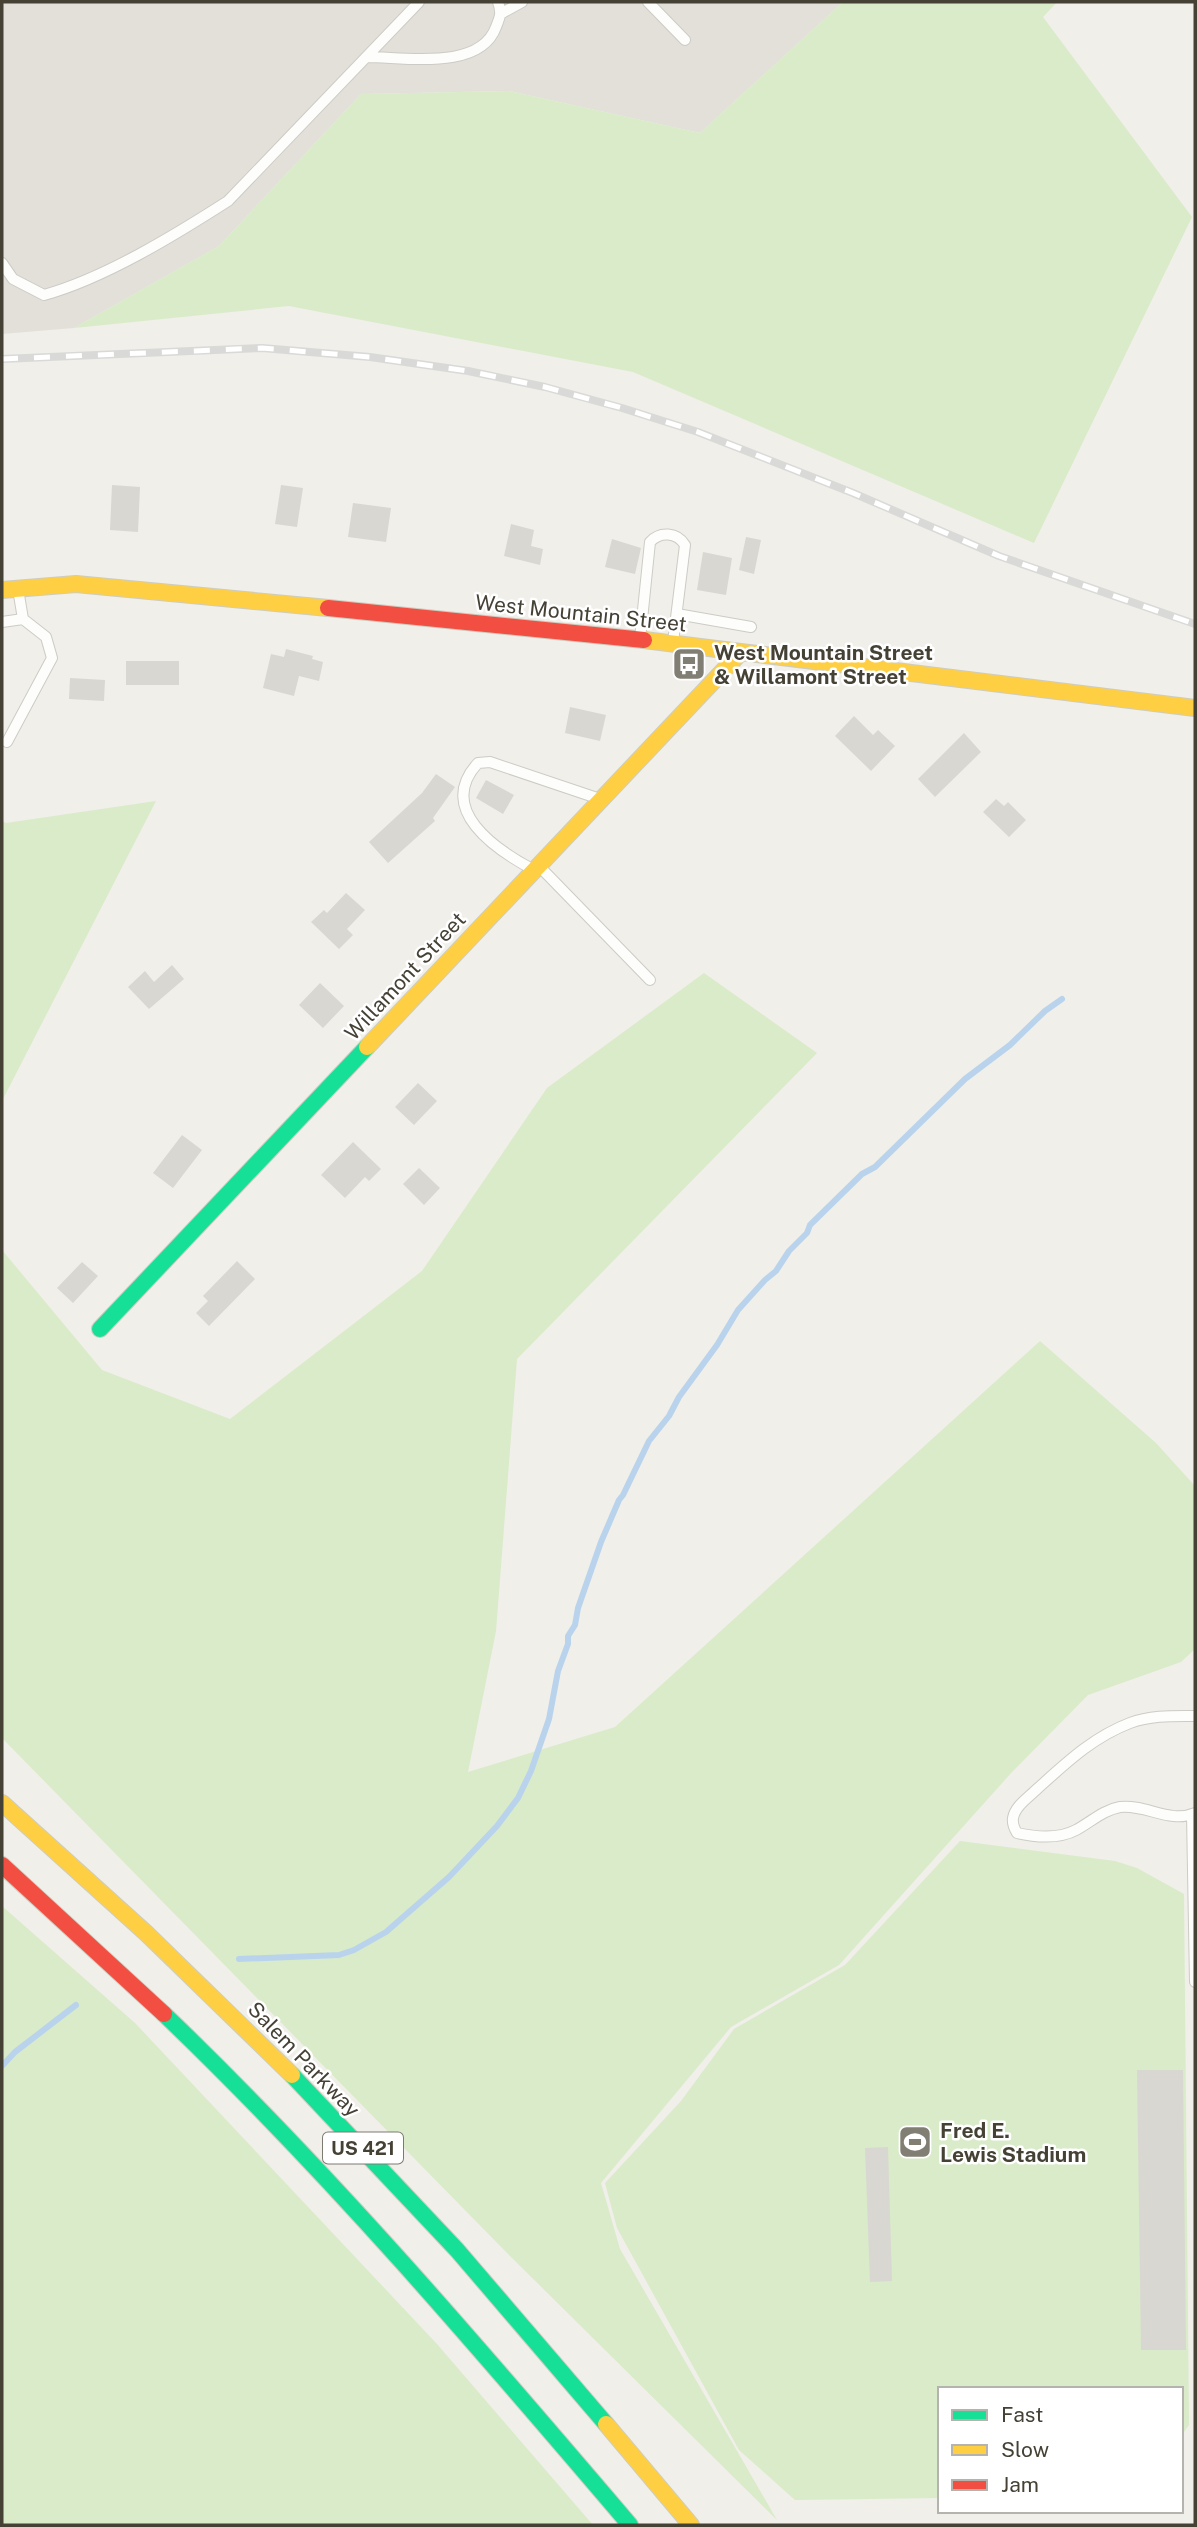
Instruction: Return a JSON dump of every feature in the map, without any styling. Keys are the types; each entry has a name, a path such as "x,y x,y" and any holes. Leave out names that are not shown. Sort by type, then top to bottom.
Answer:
{"main road":[{"name":"West Mountain Street","path":"10,590 76,584 640,639 1195,708"},
{"name":"Willamont Street","path":"100,1329 741,652"},
{"name":"Salem Parkway","path":"2,1802 231,2014 359,2145 518,2320 691,2525"},
{"name":"US 421","path":"2,1865 198,2047 343,2196 482,2351 630,2525"}],"lane":[{"path":"2,263 13,279 44,295 76,286 192,224 228,201 419,2"},
{"path":"368,57 454,58 474,52 494,36 502,13 498,2"},
{"path":"502,13 523,2"},
{"path":"648,2 685,40"},
{"path":"640,639 650,542 660,534 675,536 685,545 673,643"},
{"path":"7,742 52,658 46,637 23,619 10,590"},
{"path":"677,614 751,626"},
{"path":"2,622 23,619"},
{"path":"601,800 490,762 478,763 467,779 464,793 465,808 470,821 499,849 537,868 650,980"},
{"path":"1195,1716 1168,1715 1132,1722 1098,1738 1074,1755 1016,1810 1012,1819 1017,1833 1036,1838 1074,1831 1094,1816 1121,1807 1152,1810 1176,1818 1194,1814 1195,1982"}],"shaded area":[{"path":"2,2 843,2 700,133 509,91 361,94 219,246 74,328 2,334"}],"green space":[{"path":"843,2 1057,2 1043,17 1192,217 1034,543 633,372 289,306 74,328 219,246 361,94 509,91 700,133"},
{"path":"156,801 2,1101 2,821 6,823"},
{"path":"704,973 817,1053 517,1359 496,1631 468,1772 615,1727 1040,1341 1156,1443 1195,1486 1195,1649 1181,1662 1088,1695 1012,1772 839,1965 731,2027 601,2183 620,2249 777,2520 511,2257 2,1738 2,1250 102,1370 230,1419 422,1271 547,1088"},
{"name":"Fred E. Lewis Stadium","path":"960,1841 1115,1861 1137,1868 1184,1894 1189,2425 1183,2433 1183,2387 938,2387 938,2498 795,2500 739,2450 617,2228 605,2183 681,2101 734,2029 845,1965"},
{"path":"2,1906 135,2023 437,2344 593,2525 2,2525"}],"building":[{"path":"112,485 140,487 138,532 110,530"},
{"path":"281,485 303,488 297,527 275,524"},
{"path":"353,503 391,508 386,542 348,537"},
{"path":"511,524 534,530 531,546 543,549 540,565 504,556"},
{"path":"746,537 761,540 754,574 739,570"},
{"path":"612,539 641,548 635,574 605,567"},
{"path":"703,552 732,558 726,595 697,590"},
{"path":"286,649 313,656 312,659 323,662 319,681 299,676 294,696 263,688 271,654 284,657"},
{"path":"126,661 179,661 179,685 126,685"},
{"path":"70,678 105,680 104,701 69,699"},
{"path":"570,707 606,715 600,741 565,733"},
{"path":"854,716 873,735 878,730 895,746 871,771 835,736"},
{"path":"964,733 981,752 935,797 918,779"},
{"path":"436,774 455,787 433,818 435,821 388,863 369,842 422,793"},
{"path":"486,780 514,795 503,814 476,798"},
{"path":"996,799 1004,806 1008,802 1026,820 1009,837 983,812"},
{"path":"346,893 365,910 347,929 353,935 339,949 311,922 324,910 327,913"},
{"path":"172,965 184,979 149,1009 128,987 145,971 154,982"},
{"path":"320,983 344,1006 323,1028 299,1005"},
{"path":"418,1083 437,1101 414,1125 395,1107"},
{"path":"182,1135 202,1150 173,1188 153,1173"},
{"path":"353,1142 381,1169 369,1181 365,1177 345,1198 321,1175"},
{"path":"419,1168 440,1188 424,1205 403,1184"},
{"path":"237,1261 255,1279 209,1326 196,1313 208,1301 203,1296"},
{"path":"82,1262 98,1276 73,1303 57,1288"},
{"path":"1137,2070 1183,2070 1186,2350 1141,2350"},
{"path":"888,2147 892,2281 870,2282 865,2148"}],"waterway":[{"path":"239,1959 339,1955 354,1950 386,1932 449,1877 497,1826 518,1798 531,1771 549,1719 568,1636 575,1625 578,1608 601,1542 619,1500 649,1441 669,1416 738,1310 776,1271 789,1251 807,1233 810,1225 862,1174 875,1167 965,1079 1010,1045 1045,1011 1062,999"},
{"path":"2,2066 15,2052 76,2005"}],"railway":[{"path":"2,359 262,348 370,357 468,371 545,387 698,432 853,493 999,556 1195,624"}],"traffic: fast":[{"path":"100,1329 367,1047"},
{"path":"164,2014 345,2200 461,2328 630,2525"},
{"path":"292,2075 457,2250 606,2424"}],"traffic: slow":[{"path":"2,590 76,584 328,608"},
{"path":"644,640 1195,708"},
{"path":"367,1047 741,652"},
{"path":"2,1803 146,1933 292,2075"},
{"path":"606,2424 691,2525"}],"traffic: jam":[{"path":"328,608 644,640"},
{"path":"2,1865 164,2014"}],"place":[{"name":"West Mountain Street & Willamont Street","path":"689,664"},
{"name":"Fred E. Lewis Stadium","path":"915,2142"}]}
